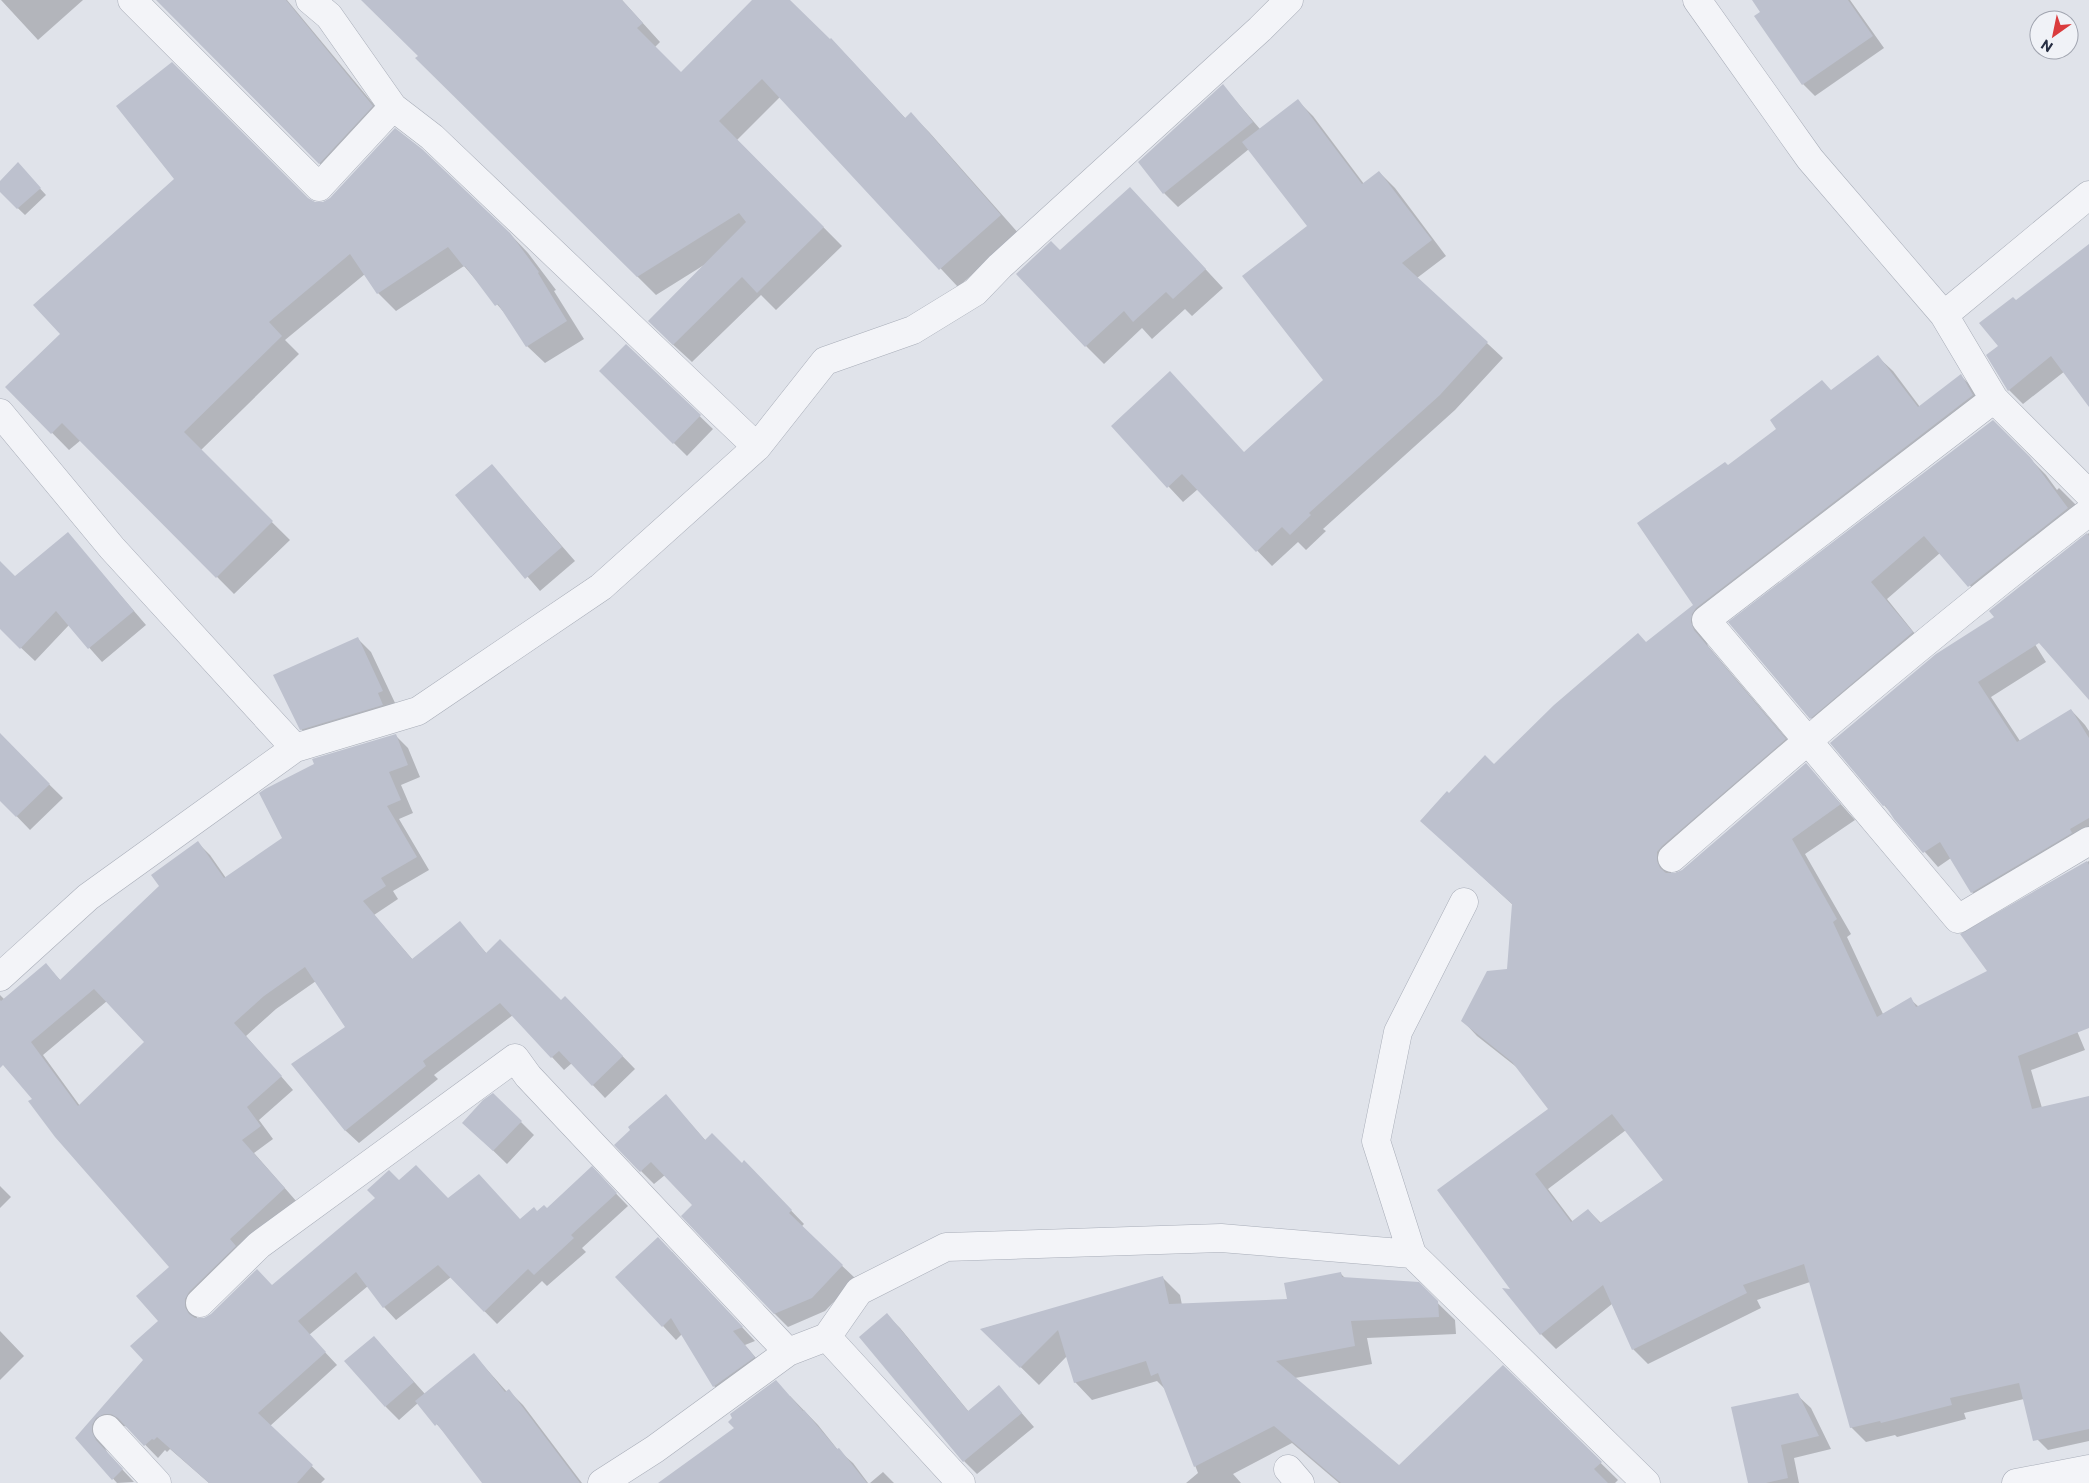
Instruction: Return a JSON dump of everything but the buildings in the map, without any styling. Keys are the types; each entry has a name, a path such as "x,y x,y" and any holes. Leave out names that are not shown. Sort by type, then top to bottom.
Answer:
{"street":[{"path":"132,0 319,187 393,107"},
{"path":"310,0 330,16 393,107 432,137 757,447"},
{"path":"0,976 88,897 295,748 418,711 601,587 757,447 825,362 913,330 975,292 1000,266 1290,0"},
{"path":"1697,0 1810,160 1944,316 1994,399 2089,494"},
{"path":"1944,316 2089,195"},
{"path":"1994,399 1706,620 1806,741 1958,919 2089,841"},
{"path":"0,413 112,548 295,748"},
{"path":"1672,858 1806,741 1986,591 2089,512"},
{"path":"1464,902 1398,1032 1376,1142 1412,1254 1646,1483"},
{"path":"200,1303 259,1245 514,1058 535,1083 788,1352"},
{"path":"602,1483 655,1449 788,1352 828,1337 859,1291 946,1247 1221,1238 1412,1254"},
{"path":"828,1337 961,1483"},
{"path":"107,1429 157,1483"},
{"path":"2016,1483 2089,1469"}]}
